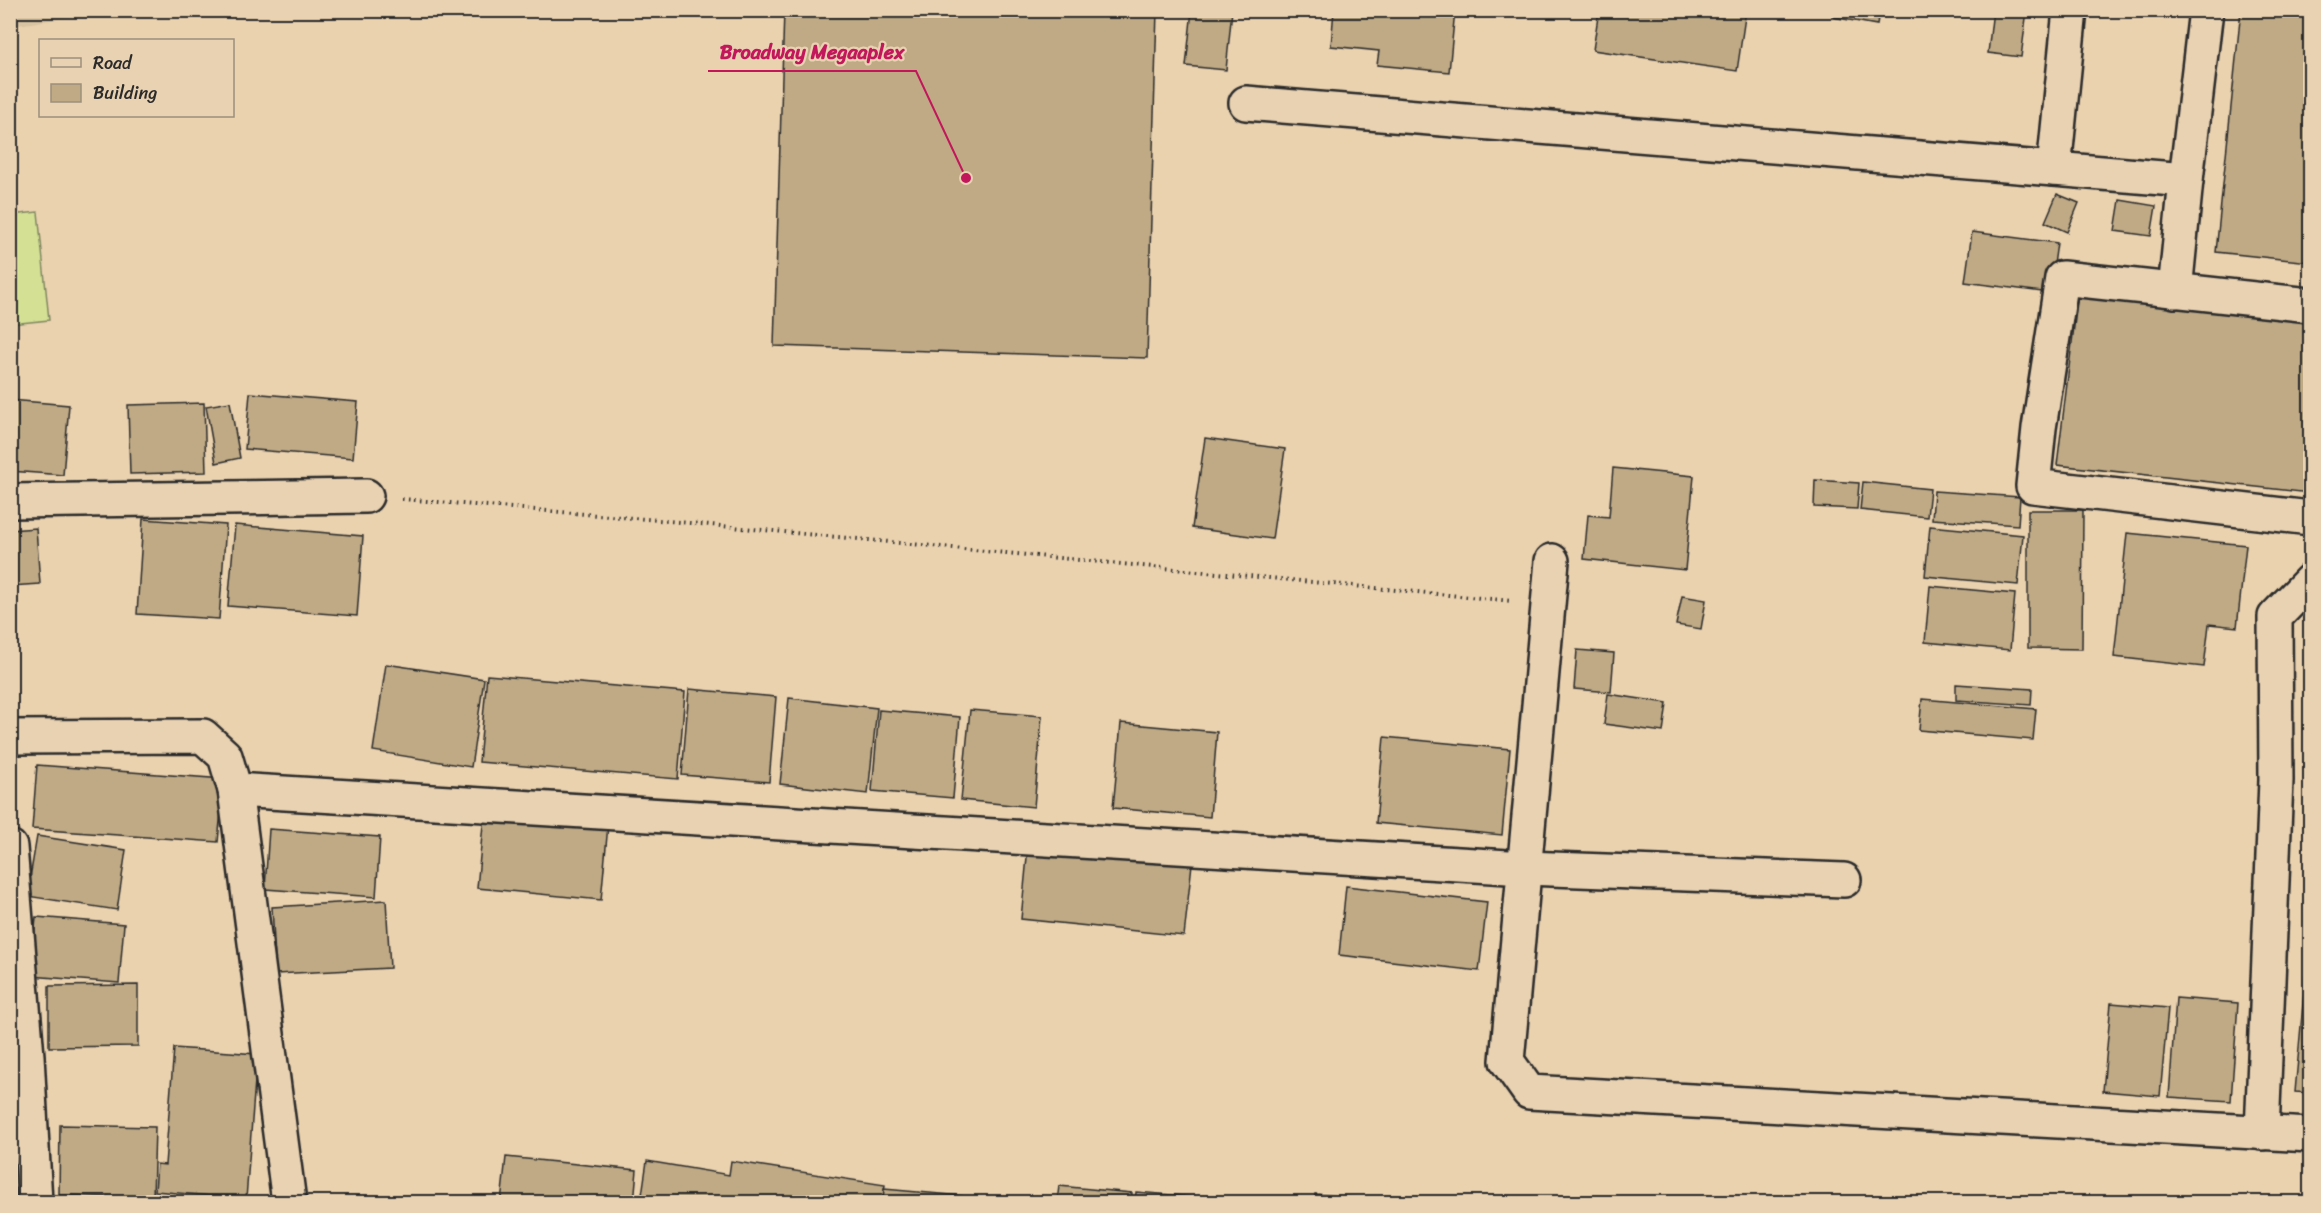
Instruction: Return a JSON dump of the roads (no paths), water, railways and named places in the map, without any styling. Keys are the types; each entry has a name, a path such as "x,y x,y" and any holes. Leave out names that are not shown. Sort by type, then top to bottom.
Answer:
{"street":[{"path":"2054,169 2070,10"},
{"path":"2175,291 2206,10"},
{"path":"1246,103 2186,180"},
{"path":"2310,305 2062,278 2039,428 2033,486 2310,518"},
{"path":"10,501 366,496"},
{"path":"1552,561 1507,1061 1529,1092 2310,1135"},
{"path":"2262,1133 2276,780 2276,617 2310,581"},
{"path":"10,737 203,736 225,756 235,790 289,1203"},
{"path":"235,790 1525,868 1844,880"},
{"path":"10,847 19,1056 35,1203"}],"place":[{"name":"Broadway Megaaplex","path":"966,178"}]}
